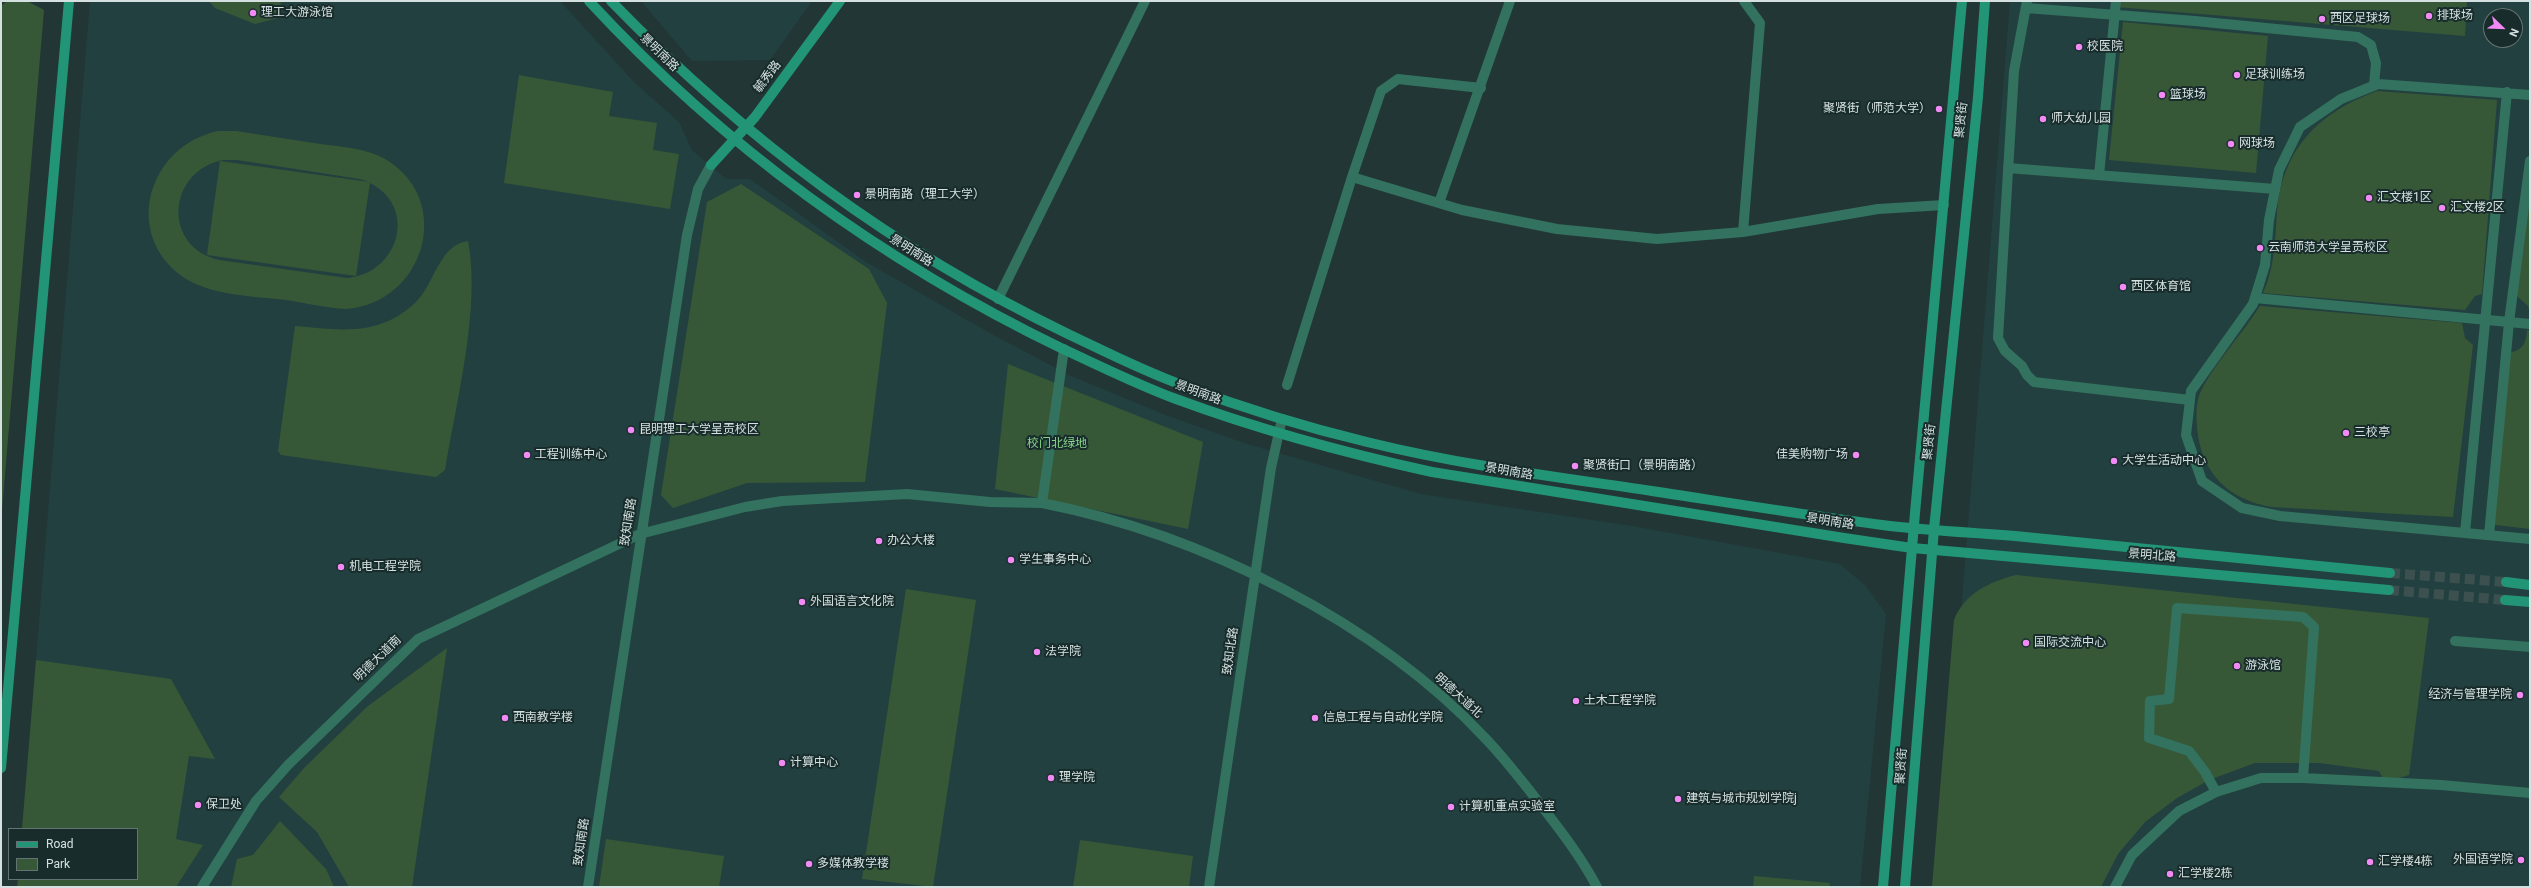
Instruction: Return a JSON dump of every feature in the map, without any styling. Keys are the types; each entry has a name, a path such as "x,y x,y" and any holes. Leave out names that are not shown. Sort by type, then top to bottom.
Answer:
{"street":[{"path":"1,768 69,1"},
{"name":"景明南路","path":"589,1 651,65 736,140 759,160 844,223 916,271 1020,328 1174,398 1278,434 1366,458 1439,473 1912,548"},
{"name":"景明南路","path":"611,1 688,78 746,128 853,210 923,257 998,299 1106,352 1179,384 1282,419 1377,445 1527,473 1914,528 1934,529"},
{"name":"毓秀路","path":"711,165 746,128 840,1"},
{"path":"998,299 1145,1"},
{"path":"1439,202 1481,88 1510,1"},
{"path":"1743,232 1760,23 1744,1"},
{"name":"聚贤街","path":"1884,887 1912,548 1962,1"},
{"name":"聚贤街","path":"1905,887 1932,549 1978,97 1985,1"},
{"path":"2098,175 2116,1"},
{"path":"2190,400 2034,382 2027,376 2022,366 2005,351 1998,338 2014,71 2026,5 2115,15 2358,37 2371,45 2376,63 2374,85"},
{"path":"1287,385 1352,177 1381,91 1398,79 1481,88"},
{"path":"2530,94 2378,84 2341,98 2300,127 2278,170 2265,265 2253,304 2191,391 2186,435 2202,481 2242,508 2280,516 2530,539"},
{"path":"2465,533 2507,92"},
{"path":"2489,535 2509,322 2530,161"},
{"name":"致知南路","path":"588,887 640,534 690,219 698,189 711,165"},
{"path":"2008,168 2275,189"},
{"path":"1352,177 1462,210 1557,229 1657,239 1743,232 1878,209 1944,205"},
{"path":"2255,298 2530,324"},
{"path":"1042,503 1064,349"},
{"name":"致知北路","path":"1209,887 1271,468 1282,419"},
{"name":"明德大道南","path":"202,887 256,801 288,765 418,639 640,534 745,507 782,501 907,494 990,502 1042,503"},
{"name":"明德大道北","path":"1042,503 1167,537 1255,574 1370,641 1463,716 1486,739 1528,788 1574,848 1597,887"},
{"name":"景明北路","path":"1934,529 2390,573"},
{"name":"景明北路","path":"1912,548 2389,590"},
{"path":"2506,582 2530,584"},
{"path":"2505,600 2530,602"},
{"path":"2216,792 2205,772 2189,751 2149,738 2150,701 2169,700 2177,608 2303,618 2314,627 2303,778"},
{"path":"2454,641 2530,647"},
{"path":"2115,887 2132,855 2179,811 2216,792 2261,778 2303,778 2441,785 2530,793"}],"shaded area":[{"name":"昆明理工大学呈贡校区","path":"90,1 560,1 634,82 679,122 692,150 726,179 750,179 866,262 988,332 1071,376 1168,416 1247,444 1421,494 1632,526 1840,564 1866,586 1886,614 1860,887 17,887 18,880 138,880 138,828 22,828"},
{"path":"641,1 812,1 770,60 692,61"},
{"name":"云南师范大学呈贡校区","path":"2010,1 2530,1 2530,887 1939,887"}],"green space":[{"path":"7,1 27,1 44,10 1,522 1,6"},
{"name":"理工大游泳馆","path":"209,1 281,1 278,18 255,24 215,8"},
{"name":"西区足球场","path":"2117,1 2467,1 2465,36 2116,7"},
{"name":"篮球场","path":"2123,22 2268,36 2256,173 2109,160"},
{"path":"519,75 613,92 609,116 657,123 653,150 679,154 670,209 504,183"},
{"path":"2377,91 2497,100 2482,294 2475,296 2465,310 2263,293 2272,263 2280,190 2287,169 2296,152 2307,136 2321,122 2356,100"},
{"path":"218,131 236,131 354,148 378,155 407,177 420,199 424,223 421,247 412,270 395,289 373,303 346,309 219,292 194,283 183,277 164,259 153,238 149,216 151,194 160,172 174,154 194,140","holes":["237,160 360,179 369,182 220,161","220,161 207,255 201,252 188,240 180,226 179,209 182,193 191,178 204,167","370,183 385,194 394,208 398,223 396,238 390,253 379,265 365,274 356,276","208,255 356,276 347,278 219,260"]},
{"path":"2530,162 2530,313 2528,306 2517,296"},
{"path":"741,184 869,269 887,303 865,482 747,483 673,508 661,495 707,202"},
{"path":"468,241 471,267 471,295 466,355 445,470 436,477 281,455 278,451 295,326 328,329 351,329 373,326 392,319 416,302 428,285 438,266 450,250 458,244"},
{"path":"2260,306 2462,323 2465,338 2473,345 2453,517 2272,507 2242,498 2219,481 2210,470 2199,442 2196,417 2198,399 2213,370"},
{"path":"2527,330 2530,331 2530,529 2488,524 2511,352 2521,348 2525,342"},
{"name":"校门北绿地","path":"1008,364 1203,442 1188,529 995,489"},
{"path":"2016,575 2429,618 2409,775 2385,782 2379,771 2319,763 2255,763 2209,780 2177,798 2145,822 2118,854 2101,887 1932,887 1954,620 1965,603 1979,590 1996,581"},
{"path":"906,589 976,600 933,887 862,879"},
{"path":"447,648 412,887 349,887 317,832 279,797 305,767 368,706"},
{"path":"36,660 171,679 215,759 189,756 176,839 203,845 176,887 17,887 18,880 138,880 138,828 22,828"},
{"path":"280,821 326,869 334,887 231,887 237,859 253,855"},
{"path":"606,839 724,856 719,887 599,887"},
{"path":"1080,840 1193,856 1189,887 1073,887"},
{"path":"1754,876 1830,883 1829,887 1753,887"}],"tunnel":[{"path":"2390,573 2506,582"},
{"path":"2389,590 2505,600"}],"place":[{"name":"理工大游泳馆","path":"253,13"},
{"name":"排球场","path":"2429,16"},
{"name":"西区足球场","path":"2322,19"},
{"name":"校医院","path":"2079,47"},
{"name":"足球训练场","path":"2237,75"},
{"name":"篮球场","path":"2162,95"},
{"name":"聚贤街（师范大学）","path":"1939,109"},
{"name":"师大幼儿园","path":"2043,119"},
{"name":"网球场","path":"2231,144"},
{"name":"景明南路（理工大学）","path":"857,195"},
{"name":"汇文楼1区","path":"2369,198"},
{"name":"汇文楼2区","path":"2442,208"},
{"name":"云南师范大学呈贡校区","path":"2260,248"},
{"name":"西区体育馆","path":"2123,287"},
{"name":"昆明理工大学呈贡校区","path":"631,430"},
{"name":"三校亭","path":"2346,433"},
{"name":"工程训练中心","path":"527,455"},
{"name":"佳美购物广场","path":"1856,455"},
{"name":"大学生活动中心","path":"2114,461"},
{"name":"聚贤街口（景明南路）","path":"1575,466"},
{"name":"办公大楼","path":"879,541"},
{"name":"学生事务中心","path":"1011,560"},
{"name":"机电工程学院","path":"341,567"},
{"name":"外国语言文化院","path":"802,602"},
{"name":"国际交流中心","path":"2026,643"},
{"name":"法学院","path":"1037,652"},
{"name":"游泳馆","path":"2237,666"},
{"name":"经济与管理学院","path":"2520,695"},
{"name":"土木工程学院","path":"1576,701"},
{"name":"西南教学楼","path":"505,718"},
{"name":"信息工程与自动化学院","path":"1315,718"},
{"name":"计算中心","path":"782,763"},
{"name":"理学院","path":"1051,778"},
{"name":"建筑与城市规划学院j","path":"1678,799"},
{"name":"保卫处","path":"198,805"},
{"name":"计算机重点实验室","path":"1451,807"},
{"name":"外国语学院","path":"2521,860"},
{"name":"汇学楼4栋","path":"2370,862"},
{"name":"多媒体教学楼","path":"809,864"},
{"name":"汇学楼2栋","path":"2170,874"}]}
